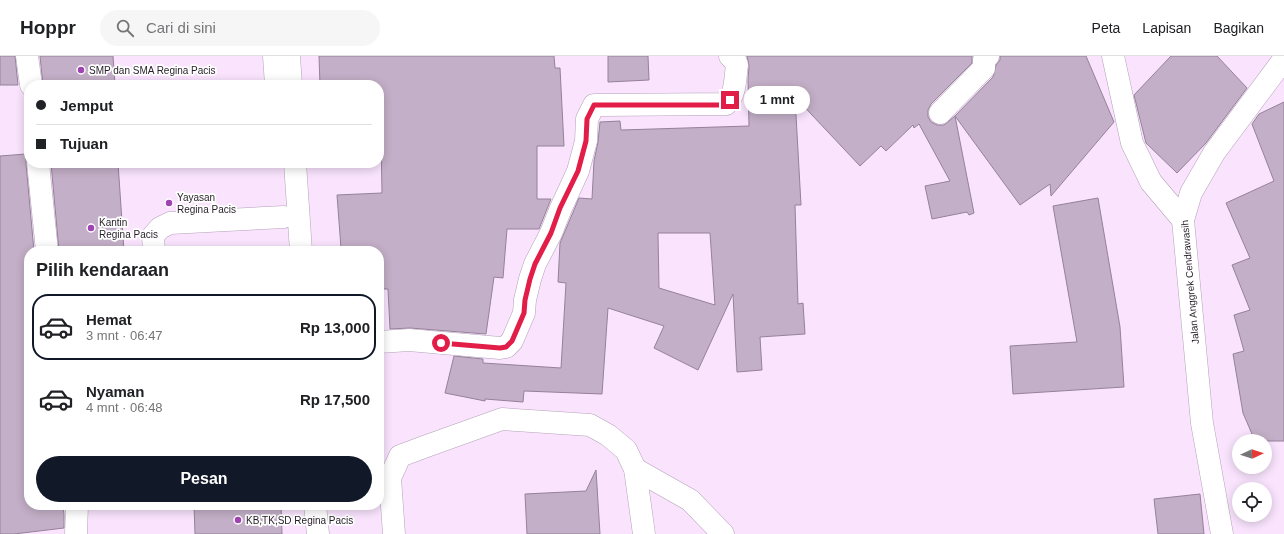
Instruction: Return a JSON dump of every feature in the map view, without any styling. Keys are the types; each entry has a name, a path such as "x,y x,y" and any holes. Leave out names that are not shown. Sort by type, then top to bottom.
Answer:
{"street":[{"path":"26,56 29,80"},
{"path":"274,56 276,80"},
{"path":"290,56 291,80"},
{"path":"384,342 409,340 500,348 506,347 512,341 524,313 525,300 535,264 551,233 560,208 578,171 586,141 587,119 594,105 726,104 730,100 733,93 737,65 730,56"},
{"path":"940,113 984,68 984,60 988,56"},
{"path":"1114,56 1132,144 1151,182 1183,220"},
{"name":"Jalan Anggrek Cendrawasih","path":"1222,534 1202,423 1183,220 1191,193 1214,153 1284,59"},
{"path":"39,168 46,246"},
{"path":"281,168 286,246"},
{"path":"295,168 301,246"},
{"path":"154,246 153,236 160,228 170,223 284,216"},
{"path":"394,534 390,478 400,456 424,446 502,419 590,425 608,435 626,450 635,469 644,534"},
{"path":"635,469 690,500 724,534"},
{"path":"76,534 77,510"},
{"path":"316,510 318,534"},
{"path":"331,510 333,534"}],"building":[{"path":"0,56 15,56 18,85 0,85"},
{"name":"SMP dan SMA Regina Pacis","path":"40,56 113,56 115,80 42,80"},
{"path":"319,56 554,56 555,68 560,68 564,146 537,146 537,199 551,199 539,229 507,229 503,278 494,277 486,334 410,328 390,329 388,289 384,289 384,246 341,246 337,195 382,193 382,168 384,168 384,80 320,80"},
{"path":"608,56 648,56 649,80 608,82"},
{"path":"747,56 972,56 972,63 931,104 928,110 928,117 931,122 937,125 944,125 955,116 974,213 969,215 967,212 932,219 925,186 950,181 919,124 914,128 913,125 886,151 881,146 860,166 795,97 801,205 795,205 798,304 803,303 805,334 760,337 762,370 737,372 733,294 698,370 654,348 664,326 608,308 602,394 524,391 523,402 485,399 485,401 445,393 454,356 483,359 483,363 561,368 566,283 558,282 560,243 579,198 592,199 594,161 600,122 620,121 621,130 749,126 749,66","holes":["658,233 710,233 715,305 659,288"]},
{"path":"1000,56 1086,56 1114,122 1051,196 1050,184 1020,205 955,116 993,77 996,65 1000,60"},
{"path":"1171,56 1217,56 1247,88 1206,143 1177,173 1146,143 1134,95"},
{"path":"1284,102 1284,441 1272,441 1272,434 1252,434 1243,413 1233,354 1244,351 1234,315 1250,310 1232,265 1250,258 1226,203 1274,181 1252,124 1259,114"},
{"path":"24,154 24,168 26,168 34,246 24,246 24,510 64,510 64,515 64,528 14,534 0,534 0,156"},
{"path":"51,168 118,168 124,246 59,246"},
{"path":"1098,198 1120,327 1124,387 1013,394 1010,346 1077,342 1053,206"},
{"path":"596,470 600,534 527,534 525,494 586,491"},
{"path":"1200,494 1204,534 1158,534 1154,499"},
{"name":"KB,TK,SD Regina Pacis","path":"194,510 281,510 282,534 195,534"}],"place":[{"name":"SMP dan SMA Regina Pacis","path":"81,70"},
{"name":"Yayasan Regina Pacis","path":"169,203"},
{"name":"Kantin Regina Pacis","path":"91,228"},
{"name":"KB,TK,SD Regina Pacis","path":"238,520"}],"route":[{"path":"441,343 500,348 506,347 512,341 524,313 525,300 535,264 551,233 560,208 578,171 586,141 587,119 594,105 720,105 726,104 730,100"}]}
